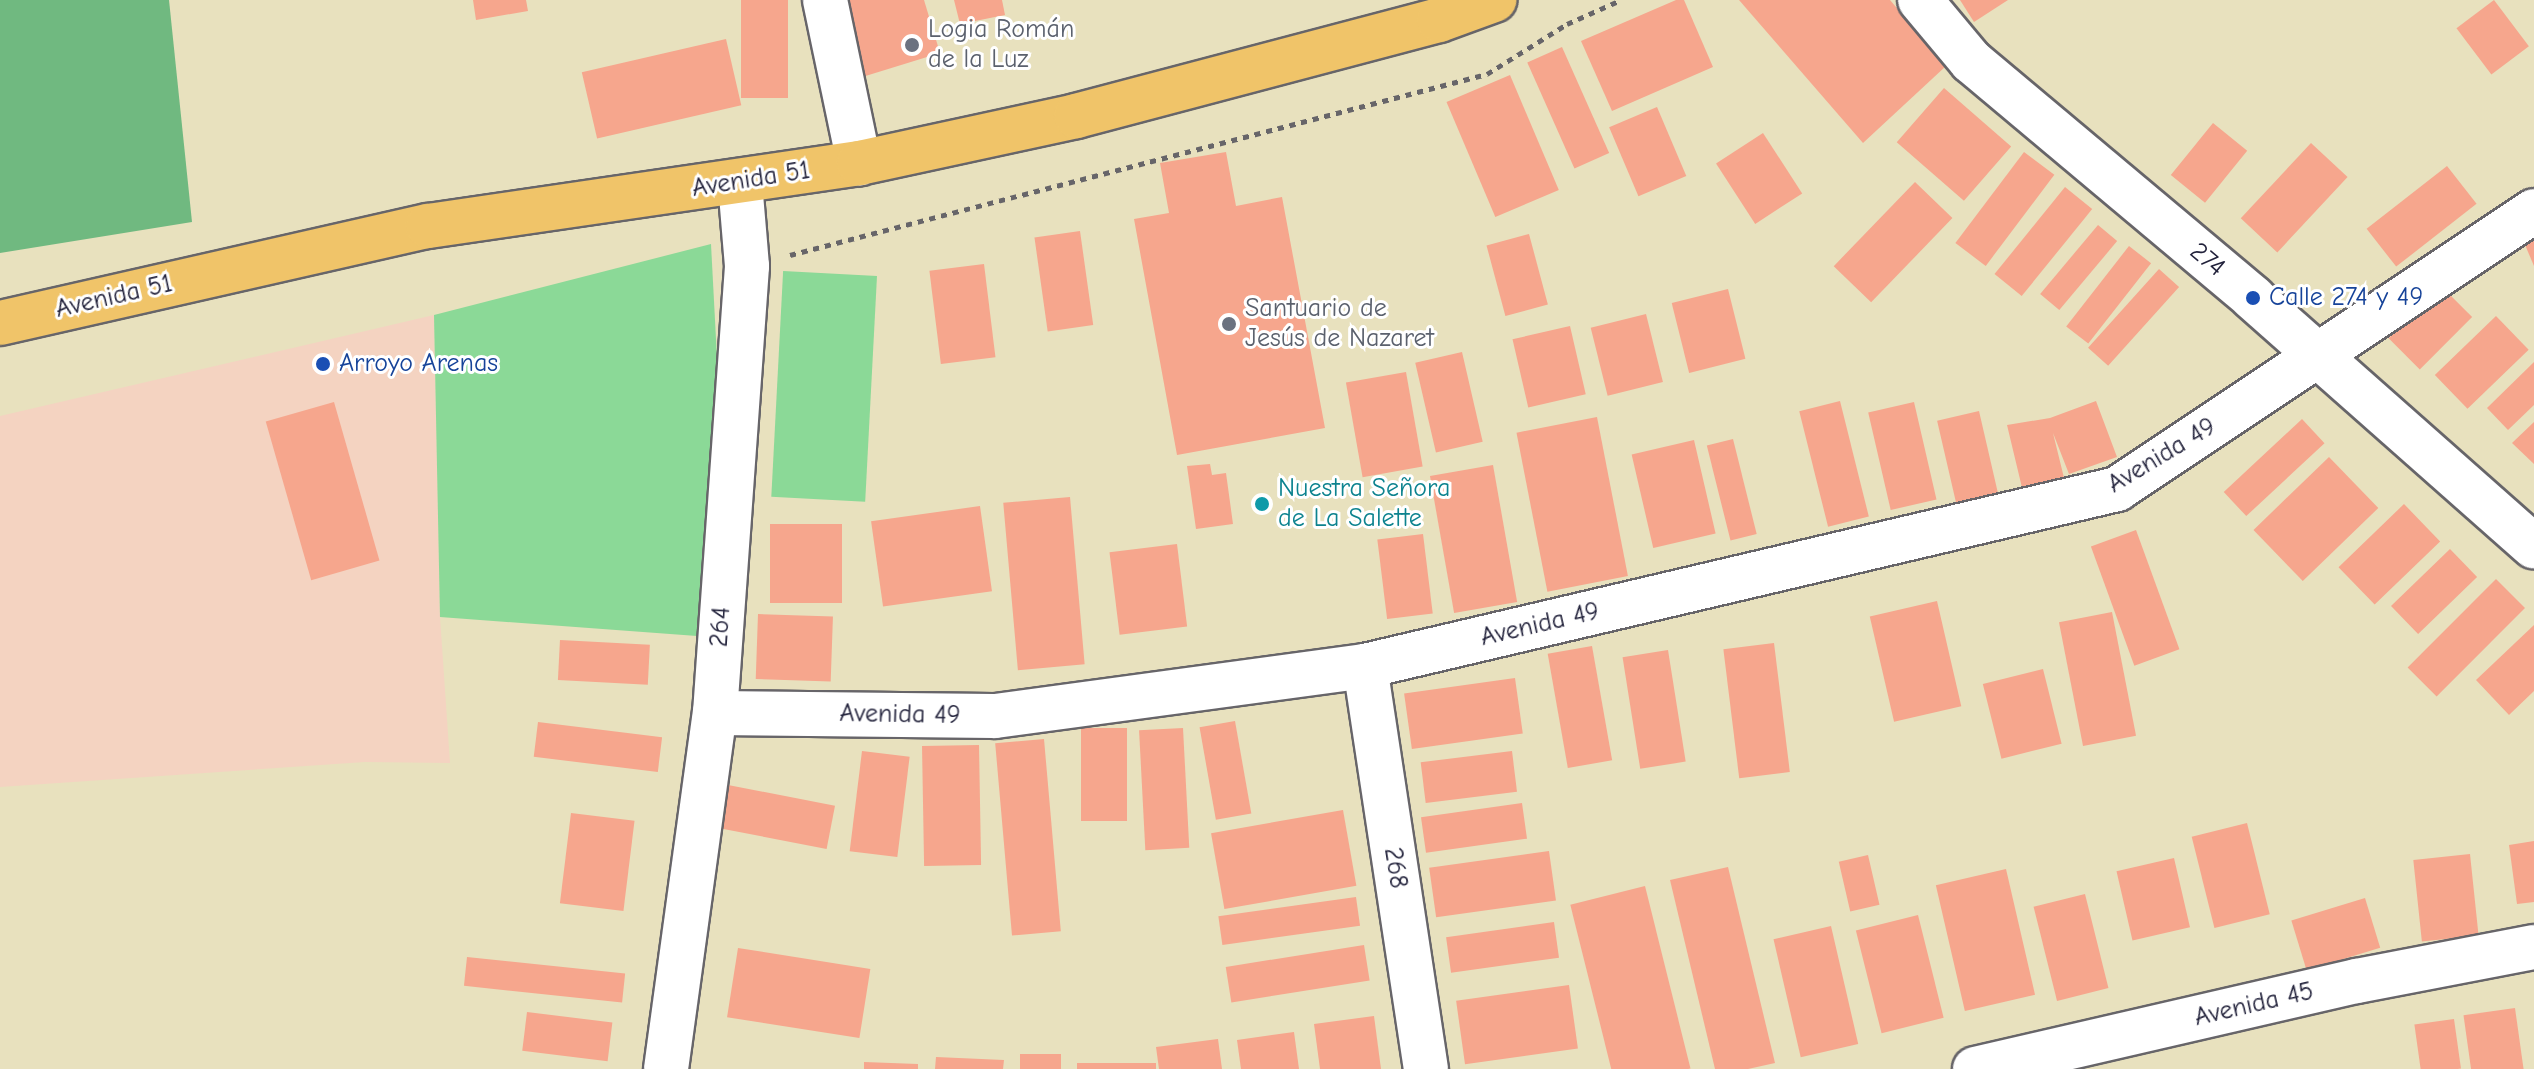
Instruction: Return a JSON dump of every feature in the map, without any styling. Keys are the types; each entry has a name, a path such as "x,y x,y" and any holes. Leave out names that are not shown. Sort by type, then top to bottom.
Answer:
{"main road":[{"name":"Avenida 51","path":"0,323 428,226 859,163 1076,116 1439,20 1494,0"}],"street":[{"path":"825,0 859,163"},
{"name":"274","path":"1920,0 1971,61 2534,547"},
{"name":"264","path":"666,1069 715,713 747,266 740,182"},
{"name":"Avenida 49","path":"715,713 995,716 1365,666 2117,489 2318,359 2534,211"},
{"name":"268","path":"1365,666 1426,1069"},
{"name":"Avenida 45","path":"1975,1069 2357,981 2534,947"}],"path":[{"path":"747,266 1487,74 1567,24 1621,0"}],"shaded area":[{"path":"434,315 440,617 450,763 365,762 0,787 0,416"}],"green space":[{"path":"0,0 169,0 192,222 0,253"},
{"path":"711,244 720,415 697,636 440,617 434,315"},
{"path":"783,271 877,276 865,502 771,497"}],"building":[{"path":"473,0 526,0 528,11 476,20"},
{"path":"741,0 788,0 788,98 741,98"},
{"path":"847,0 924,0 940,53 859,78"},
{"path":"954,0 1002,0 1005,15 960,24"},
{"path":"1676,0 1684,0 1713,67 1612,111 1581,41"},
{"path":"1739,0 1890,0 1946,66 1863,143"},
{"path":"1960,0 2008,0 1974,22"},
{"path":"2494,0 2529,46 2491,75 2456,28"},
{"path":"726,39 741,105 597,139 582,72"},
{"path":"1562,47 1609,153 1574,168 1527,62"},
{"path":"1510,75 1559,190 1495,217 1446,102"},
{"path":"1944,88 2011,146 1964,201 1897,142"},
{"path":"1657,107 1686,176 1638,196 1609,127"},
{"path":"2213,123 2247,151 2205,203 2171,175"},
{"path":"1763,133 1802,193 1755,224 1716,163"},
{"path":"2311,143 2348,177 2277,252 2241,218"},
{"name":"Santuario de Jesús de Nazaret","path":"1226,152 1236,206 1282,197 1325,428 1177,455 1134,219 1169,213 1160,163"},
{"path":"2024,152 2054,175 1986,266 1955,243"},
{"path":"2447,166 2477,204 2396,267 2367,229"},
{"path":"1915,182 1952,218 1871,302 1834,266"},
{"path":"2065,187 2092,209 2022,296 1995,274"},
{"path":"2098,225 2117,241 2059,310 2040,294"},
{"path":"2534,227 2534,266 2520,233"},
{"path":"1080,231 1093,325 1048,331 1034,237"},
{"path":"1529,234 1548,305 1505,316 1486,245"},
{"path":"2129,246 2151,263 2088,344 2066,326"},
{"path":"984,264 995,357 941,364 929,271"},
{"path":"2159,269 2179,287 2108,366 2088,348"},
{"path":"2441,286 2472,317 2420,369 2389,338"},
{"path":"1728,289 1745,359 1689,373 1672,303"},
{"path":"1646,314 1663,382 1608,396 1591,328"},
{"path":"2496,316 2529,350 2468,409 2435,375"},
{"path":"1570,326 1586,394 1528,407 1513,339"},
{"path":"1462,352 1483,442 1436,452 1415,363"},
{"path":"2534,362 2534,405 2508,430 2487,408"},
{"path":"1406,372 1423,467 1363,477 1346,383"},
{"path":"1840,401 1869,516 1828,527 1799,411"},
{"path":"2096,401 2117,457 2069,474 2053,433 2066,486 2024,496 2007,425 2050,418"},
{"path":"334,402 379,561 311,580 266,422"},
{"path":"1914,402 1936,499 1891,510 1868,413"},
{"path":"1979,411 1999,499 1957,508 1937,421"},
{"path":"1597,417 1628,576 1547,592 1517,433"},
{"path":"2302,419 2325,443 2246,516 2224,492"},
{"path":"2534,422 2534,464 2512,443"},
{"path":"1733,439 1757,534 1731,541 1707,446"},
{"path":"1694,440 1716,534 1653,548 1632,454"},
{"path":"2329,457 2378,508 2303,581 2253,530"},
{"path":"1210,464 1212,475 1226,473 1233,524 1196,529 1187,466"},
{"path":"1493,465 1517,602 1454,613 1430,476"},
{"path":"1070,497 1085,664 1018,670 1003,503"},
{"path":"2404,504 2440,541 2375,605 2339,567"},
{"path":"980,506 992,591 883,606 871,521"},
{"path":"770,524 842,524 842,603 770,603"},
{"path":"2136,530 2179,649 2134,666 2091,546"},
{"path":"1423,534 1433,613 1387,619 1377,540"},
{"path":"1177,544 1187,626 1120,635 1110,552"},
{"path":"2450,549 2477,577 2418,634 2391,606"},
{"path":"2496,579 2525,608 2437,696 2408,667"},
{"path":"1937,601 1961,706 1894,722 1870,617"},
{"path":"2112,612 2136,736 2083,746 2059,622"},
{"path":"758,614 833,617 831,682 756,679"},
{"path":"2534,625 2534,691 2509,715 2476,680"},
{"path":"560,640 650,645 648,685 558,680"},
{"path":"1774,643 1790,772 1739,778 1723,649"},
{"path":"1592,646 1612,760 1568,768 1548,654"},
{"path":"1668,650 1686,762 1640,769 1623,657"},
{"path":"2043,669 2062,744 2001,759 1983,684"},
{"path":"1515,678 1523,733 1412,749 1404,694"},
{"path":"1235,721 1251,814 1216,820 1200,727"},
{"path":"538,722 662,737 658,772 534,757"},
{"path":"1081,728 1127,728 1127,821 1081,821"},
{"path":"1183,728 1189,848 1145,850 1139,730"},
{"path":"1044,739 1061,931 1012,936 995,743"},
{"path":"979,745 981,865 924,866 922,746"},
{"path":"862,751 910,757 897,857 850,851"},
{"path":"1512,751 1517,792 1426,803 1421,762"},
{"path":"728,785 835,806 827,849 720,828"},
{"path":"1522,803 1527,839 1426,853 1421,817"},
{"path":"1343,810 1356,886 1224,909 1211,833"},
{"path":"571,813 635,821 623,911 560,903"},
{"path":"2247,823 2270,914 2214,928 2192,837"},
{"path":"2534,841 2534,902 2517,904 2509,845"},
{"path":"1549,851 1556,901 1436,917 1429,868"},
{"path":"2470,854 2479,936 2422,942 2413,860"},
{"path":"1868,855 1879,905 1850,911 1839,862"},
{"path":"2174,858 2190,927 2132,940 2117,871"},
{"path":"1728,867 1775,1063 1748,1069 1715,1069 1670,880"},
{"path":"2006,869 2035,995 1965,1011 1936,885"},
{"path":"1645,886 1690,1068 1611,1069 1570,905"},
{"path":"2085,894 2108,988 2057,1001 2034,907"},
{"path":"1356,897 1360,926 1222,945 1218,916"},
{"path":"2365,898 2380,948 2307,970 2291,921"},
{"path":"1918,915 1944,1018 1882,1033 1856,930"},
{"path":"1554,922 1559,958 1451,973 1446,937"},
{"path":"1831,926 1858,1044 1801,1057 1774,939"},
{"path":"1364,945 1370,981 1231,1002 1226,967"},
{"path":"738,948 870,969 859,1038 727,1017"},
{"path":"467,957 625,974 622,1002 464,986"},
{"path":"1569,985 1578,1048 1465,1064 1456,1001"},
{"path":"2515,1008 2524,1069 2471,1069 2464,1015"},
{"path":"527,1012 612,1022 608,1061 522,1051"},
{"path":"1374,1016 1381,1069 1320,1069 1314,1024"},
{"path":"2454,1019 2461,1069 2421,1069 2414,1025"},
{"path":"1294,1032 1299,1069 1241,1069 1237,1040"},
{"path":"1218,1039 1222,1069 1159,1069 1156,1047"},
{"path":"1020,1054 1061,1054 1061,1069 1020,1069"},
{"path":"936,1057 1004,1060 1003,1069 935,1069"},
{"path":"864,1062 918,1064 918,1069 864,1069"},
{"path":"1077,1063 1156,1063 1156,1069 1077,1069"}],"place":[{"name":"Logia Román de la Luz","path":"912,45"},
{"name":"Calle 274 y 49","path":"2253,298"},
{"name":"Santuario de Jesús de Nazaret","path":"1229,324"},
{"name":"Arroyo Arenas","path":"323,364"},
{"name":"Nuestra Señora de La Salette","path":"1262,504"}]}
